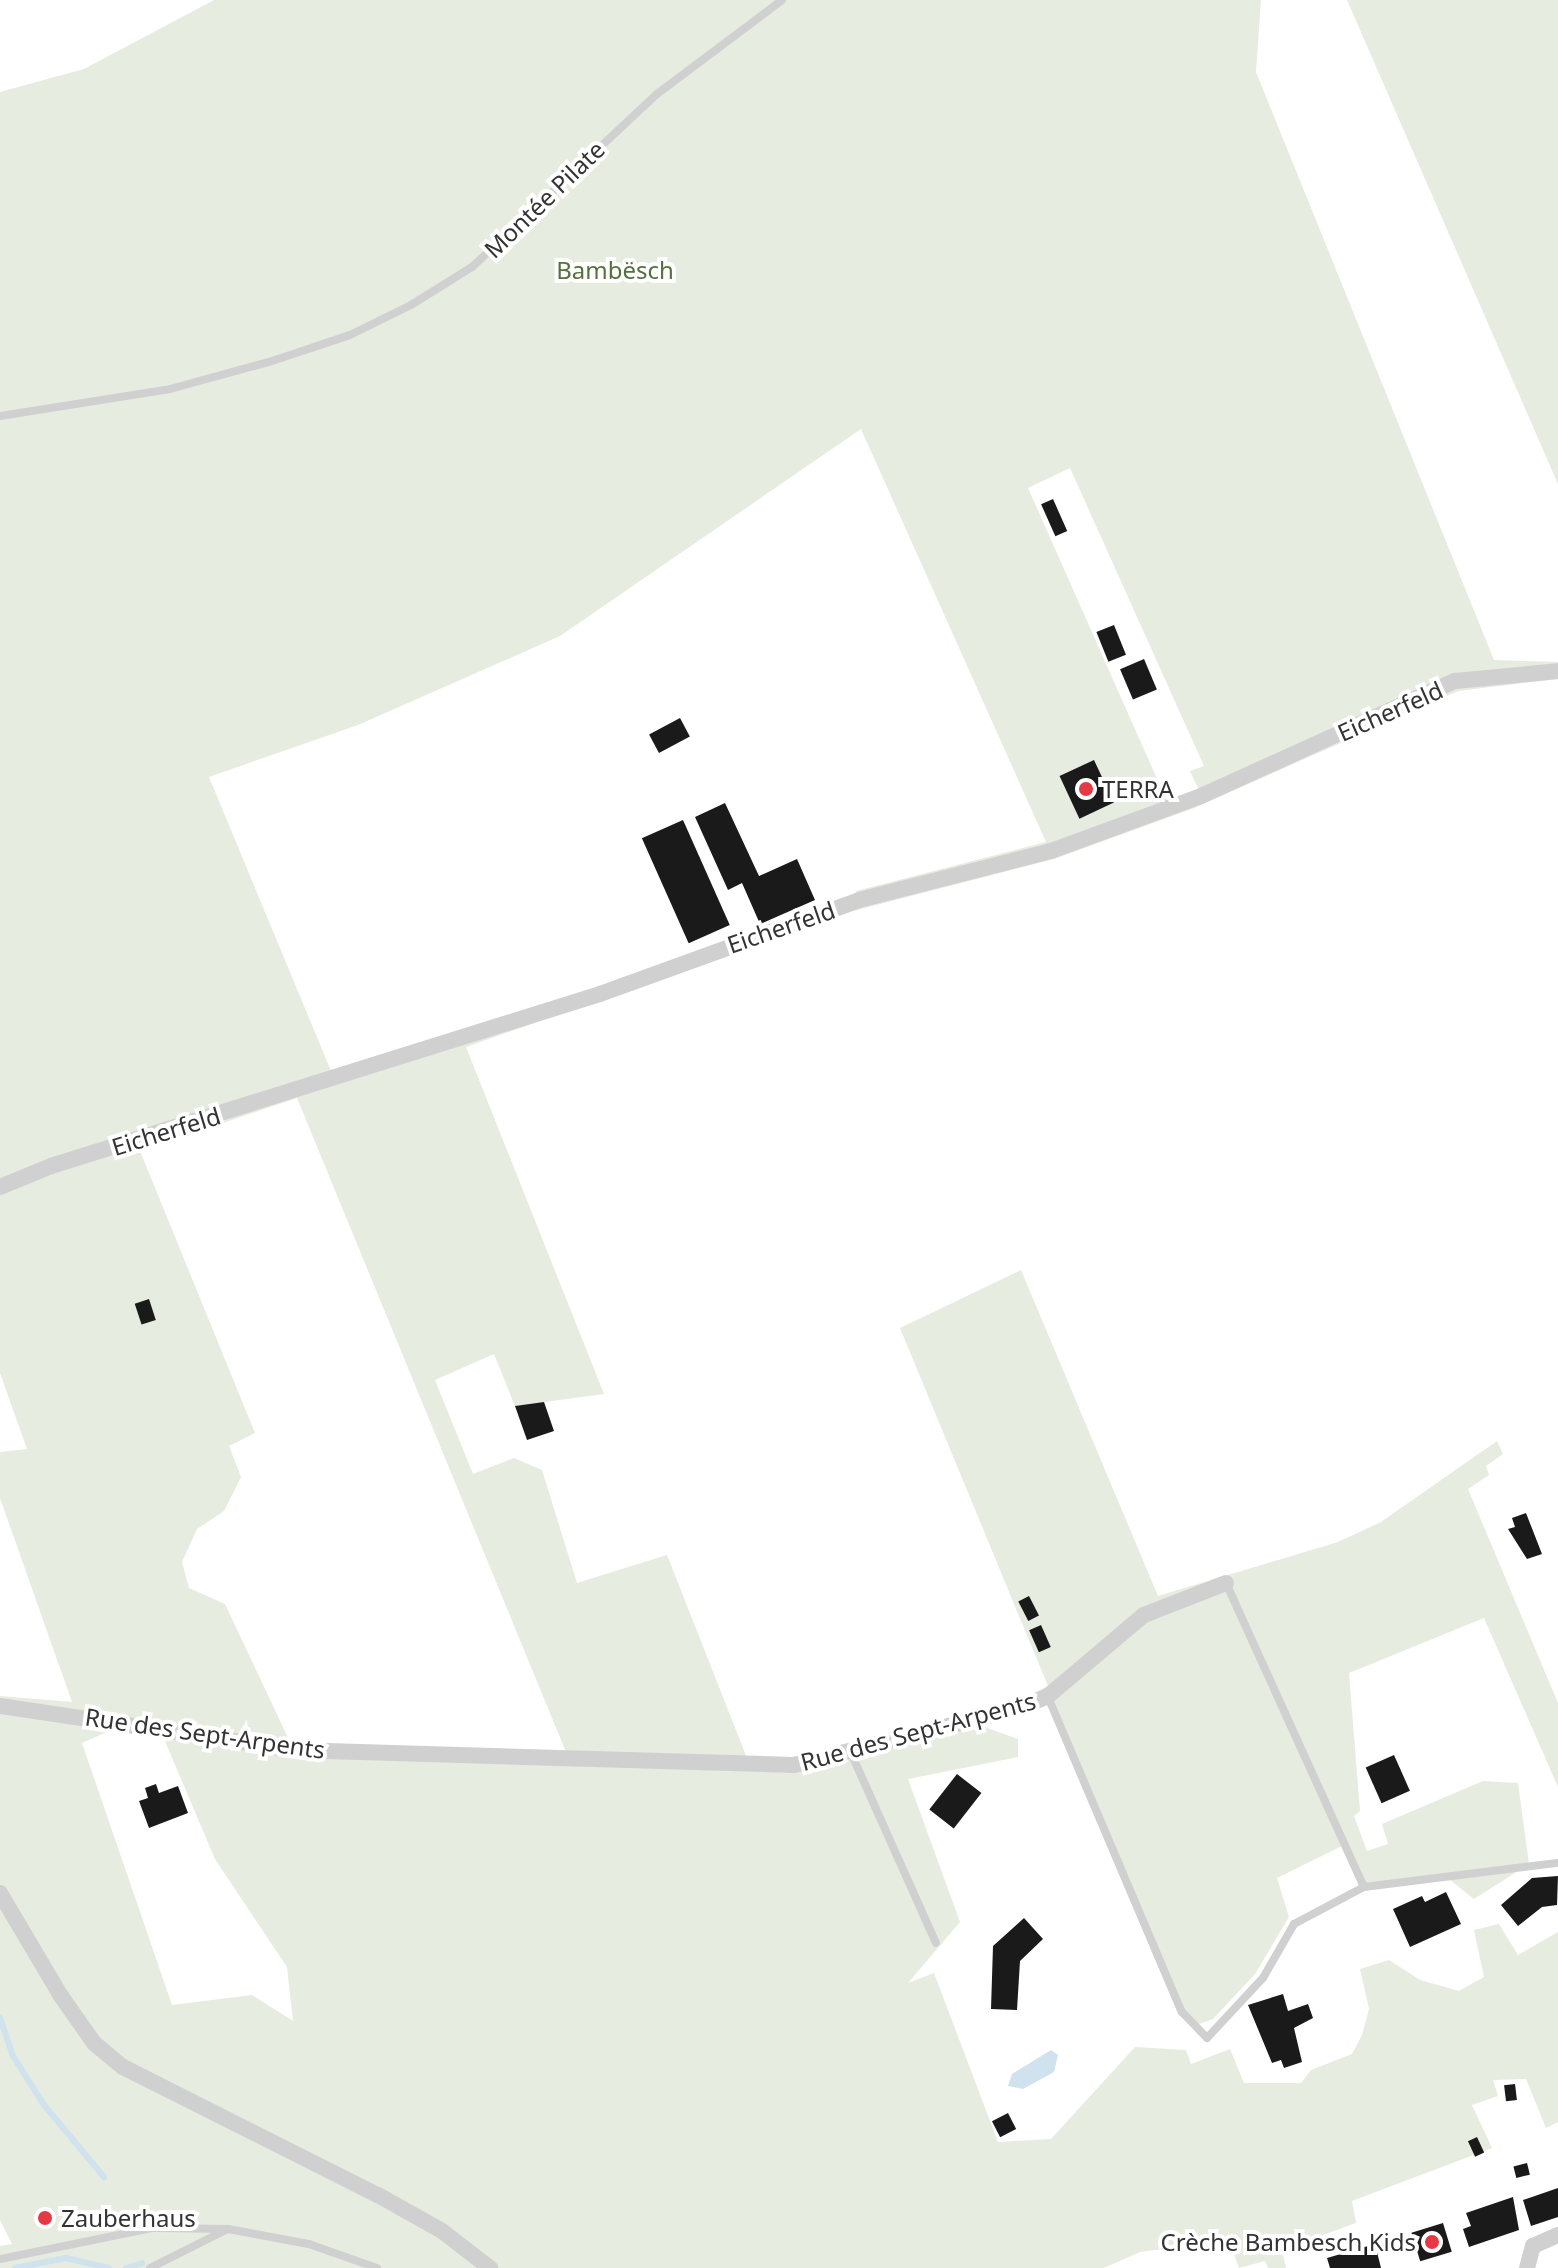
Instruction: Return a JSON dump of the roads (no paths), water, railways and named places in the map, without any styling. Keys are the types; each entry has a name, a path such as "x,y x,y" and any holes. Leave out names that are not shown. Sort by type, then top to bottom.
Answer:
{"street":[{"name":"Eicherfeld","path":"0,1187 51,1166 600,994 859,900 1051,851 1201,796 1455,681 1558,671"},
{"name":"Rue des Sept-Arpents","path":"0,1706 321,1752 751,1767 851,1753 1048,1696 1144,1615 1226,1583"},
{"path":"0,1893 61,1996 94,2043 123,2067 378,2195 442,2231 490,2268"},
{"path":"1527,2268 1533,2246 1558,2235"}],"lane":[{"name":"Montée Pilate","path":"0,416 184,385 350,335 411,305 472,267 657,94 782,0"},
{"name":"Rue des Sept-Arpents","path":"1226,1583 1364,1887"},
{"path":"1048,1696 1182,2012 1207,2038 1263,1978 1294,1924 1364,1887 1558,1863"},
{"path":"851,1753 936,1943"},
{"path":"0,2259 153,2228 228,2229 309,2244 377,2268"},
{"path":"150,2268 228,2229"}],"water":[{"path":"1051,2050 1058,2055 1054,2072 1023,2089 1008,2086 1012,2074"}],"waterway":[{"path":"0,2018 13,2056 44,2105 104,2177"},
{"path":"15,2268 66,2258 109,2268"},
{"path":"126,2268 142,2263"}],"place":[{"name":"TERRA","path":"1086,789"},
{"name":"Zauberhaus","path":"45,2218"},
{"name":"Crèche Bambesch Kids","path":"1432,2242"}],"park label":[{"name":"Bambësch","path":"615,270"}]}
